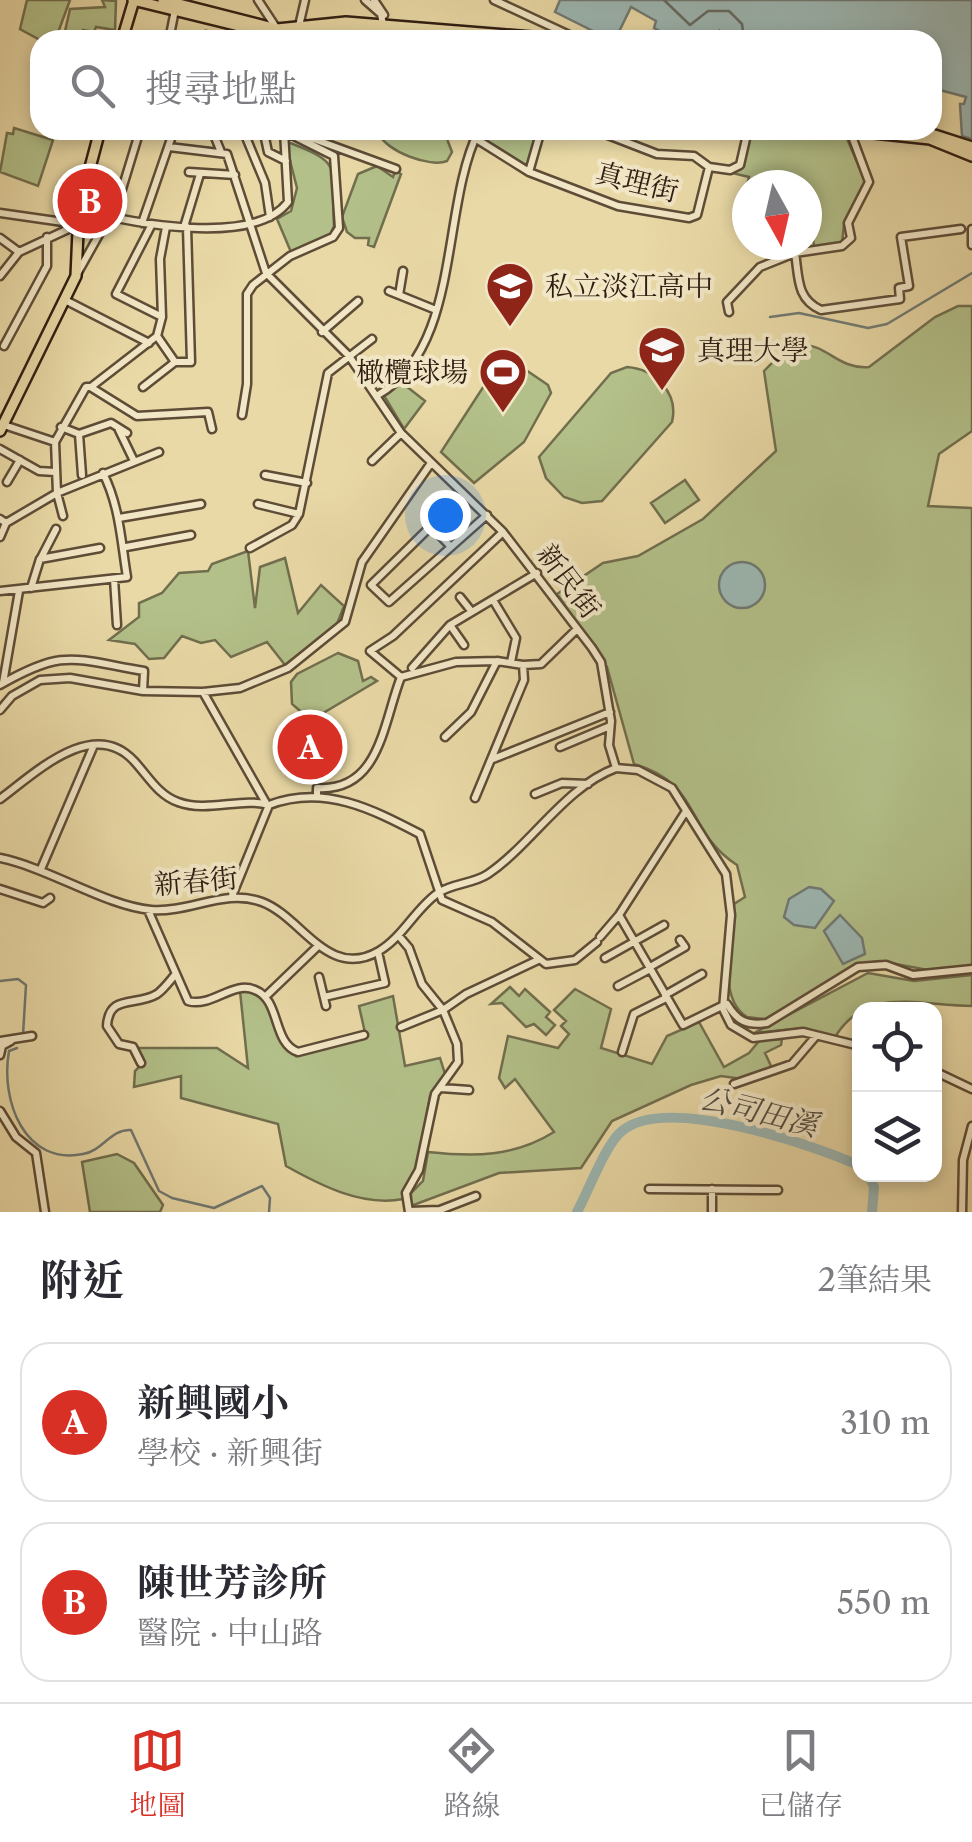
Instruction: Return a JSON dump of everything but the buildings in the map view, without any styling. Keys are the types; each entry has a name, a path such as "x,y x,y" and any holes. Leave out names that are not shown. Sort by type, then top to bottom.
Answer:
{"main road":[{"path":"125,30 133,0 177,5"},
{"path":"163,0 260,30"},
{"path":"296,30 383,25 445,30"},
{"path":"296,30 361,30"},
{"path":"942,137 972,146"},
{"path":"1,427 67,301 76,276 79,208 97,140"},
{"path":"932,140 972,156"}],"street":[{"path":"258,0 273,30"},
{"path":"296,30 305,0"},
{"path":"365,0 381,14 383,25"},
{"path":"374,0 384,10 383,25"},
{"path":"494,0 558,30"},
{"path":"172,30 177,5"},
{"path":"76,276 119,199 137,140"},
{"path":"162,317 116,294 146,225 171,140"},
{"name":"新民街","path":"217,140 235,175 266,273 349,356 401,432 503,532 601,662 610,712 608,744 616,768"},
{"path":"248,140 265,183 270,217"},
{"path":"265,140 268,152 287,162"},
{"path":"79,208 166,227 248,223 270,217 288,202 285,140"},
{"path":"242,415 247,384 245,304 252,285 266,273 334,237 338,228 334,156 303,140"},
{"path":"313,140 396,169"},
{"path":"378,395 408,372 436,310 477,140"},
{"name":"真理街","path":"486,140 529,172 618,206 689,218 697,215 709,166 730,170 740,164 746,140"},
{"path":"529,172 538,140"},
{"path":"621,140 657,154 694,156 709,166"},
{"path":"822,249 842,246 851,238 848,223 869,182 851,140"},
{"path":"169,147 222,152"},
{"path":"189,172 235,175"},
{"path":"143,387 175,362 191,362 186,227 200,174"},
{"path":"0,213 78,225"},
{"path":"0,276 19,252 78,225"},
{"path":"63,516 57,493 55,442 88,387 158,336 162,317 160,258 166,227"},
{"path":"796,260 802,298 820,310 900,299 898,288 908,286 901,237 961,229"},
{"path":"972,230 972,244"},
{"path":"4,346 47,266 48,237"},
{"path":"0,238 19,252"},
{"path":"729,312 726,302 760,267 779,260"},
{"path":"399,296 404,271"},
{"path":"389,291 436,310"},
{"path":"67,301 149,343"},
{"path":"322,332 358,301"},
{"path":"158,336 175,362"},
{"path":"250,548 292,525 299,514 328,373 372,339"},
{"path":"88,387 137,416 208,412 212,429"},
{"path":"61,427 79,434 111,423 127,433"},
{"path":"1,427 15,426 55,442"},
{"path":"118,427 134,461"},
{"path":"372,462 401,432"},
{"path":"79,434 82,476"},
{"path":"0,449 40,471 55,472"},
{"path":"0,536 3,521 57,493 159,452"},
{"path":"8,482 20,460"},
{"path":"0,710 12,696 40,680 70,678 143,691 204,692 240,688 269,678 346,622 362,562 431,463"},
{"path":"0,591 127,577 126,548 103,474"},
{"path":"265,475 308,482"},
{"path":"118,518 201,504"},
{"path":"258,504 299,514"},
{"path":"451,547 431,526 371,585 388,602 451,547 486,515"},
{"path":"31,588 40,559 56,529"},
{"path":"402,677 370,652 503,532"},
{"path":"126,548 191,535"},
{"path":"40,559 100,548"},
{"path":"412,668 450,625 537,573"},
{"path":"114,579 118,625"},
{"path":"1,685 19,590"},
{"path":"460,597 472,612"},
{"path":"493,600 516,638 511,662"},
{"path":"450,625 464,645"},
{"path":"402,677 456,662 541,664 576,630"},
{"path":"1,685 32,664 64,658 144,672 143,691"},
{"path":"445,737 471,712 497,662"},
{"path":"474,798 524,680 522,665"},
{"path":"317,796 317,788 336,789 370,766 402,677"},
{"path":"204,692 267,804"},
{"path":"493,759 610,712"},
{"path":"560,747 610,726"},
{"path":"41,869 94,745"},
{"path":"0,798 54,758 94,745 125,753 155,787 180,803 267,804 317,796 351,802 420,834 442,900 492,922 538,960 554,964 575,960 598,940 619,915 686,812"},
{"path":"266,997 317,947 344,957 378,952 439,892 490,872 588,784 616,768 659,779 672,788 726,874 730,915 723,988 727,1004 740,1020 752,1025 767,1023 858,967 886,964 914,975 972,969"},
{"path":"535,794 562,783 588,784"},
{"path":"232,896 267,804"},
{"name":"新春街","path":"0,858 41,869 148,910 201,906 232,896 281,910 317,947"},
{"path":"0,889 43,903 50,898"},
{"path":"148,910 174,976 192,1002 211,1002 246,988 266,997 292,1050 306,1051 364,1035"},
{"path":"619,915 683,1026 727,1004"},
{"path":"605,958 664,925"},
{"path":"398,935 409,948 422,984 444,1010 459,1055 440,1088 419,1170 406,1193 409,1212 440,1210 476,1196"},
{"path":"618,986 685,947 680,940"},
{"path":"324,996 385,983 378,952"},
{"path":"402,1027 444,1010 466,994 538,960"},
{"path":"622,1052 634,1014 702,974"},
{"path":"141,1064 133,1047 118,1044 106,1026 109,1012 121,1001 157,994 174,976"},
{"path":"319,976 326,1006"},
{"path":"727,1004 723,1009 731,1025 752,1038 803,1032 852,1044"},
{"path":"0,1041 32,1036"},
{"path":"734,1084 792,1064 816,1036"},
{"path":"0,1055 2,1046 15,1039"},
{"path":"942,1075 972,1089"},
{"path":"440,1088 469,1090"},
{"path":"0,1110 16,1137 36,1153 46,1212"},
{"path":"962,1212 963,1160 972,1126"},
{"path":"649,1189 778,1190"},
{"path":"712,1190 712,1212"}],"green space":[{"path":"27,0 70,0 59,30 30,30 30,34 20,29"},
{"path":"102,0 116,1 115,30 65,30 70,9 105,7"},
{"path":"14,128 30,133 30,140 53,140 38,186 0,172 7,133 13,134"},
{"path":"383,140 447,140 452,152 447,161 439,163 420,160"},
{"path":"483,140 535,140 527,169"},
{"path":"747,140 848,140 866,183 844,224 842,243 822,246 822,170 736,170"},
{"path":"285,141 318,155 327,162 333,178 334,226 330,235 291,252 277,219 291,211 297,188"},
{"path":"377,166 393,177 395,171 401,174 374,247 368,245 369,238 355,238 347,232 342,217 358,174"},
{"path":"958,306 972,306 972,431 939,454 928,506 972,508 972,966 933,971 880,961 858,964 765,1019 747,1017 737,1008 729,981 734,904 745,897 737,865 708,838 672,783 634,764 607,667 557,594 603,563 638,556 703,519 776,451 764,371 782,355 797,347 810,346 854,366 869,367 935,317"},
{"name":"橄欖球場","path":"504,355 548,385 551,393 524,442 474,483 441,452"},
{"path":"627,367 647,372 663,384 672,401 672,422 602,501 582,503 564,497 546,478 539,457 611,373"},
{"path":"401,382 425,401 404,429 383,394"},
{"path":"685,480 699,500 665,523 651,503"},
{"path":"248,551 255,608 260,567 285,558 298,613 321,585 344,606 337,624 285,665 267,642 231,657 215,640 201,643 182,636 164,658 149,659 135,644 109,640 139,617 139,603 162,593 179,573 208,571 212,564"},
{"path":"338,653 358,661 363,681 371,677 377,681 298,728 295,723 306,716 292,704 291,682 297,674"},
{"path":"868,973 914,981 972,975 972,1006 852,1002 852,1018 835,1037 805,1028 754,1033"},
{"path":"510,987 519,996 525,989 550,1012 546,1017 555,1025 546,1035 534,1024 526,1027 502,1003 491,1004"},
{"path":"575,989 611,1009 601,1048 652,1064 667,1036 699,1022 724,1067 749,1053 760,1040 782,1039 781,1045 765,1053 772,1068 742,1079 721,1076 691,1085 612,1121 581,1168 499,1173 411,1206 411,1193 423,1181 428,1152 509,1151 554,1132 515,1079 505,1088 499,1078 508,1036 558,1048 569,1034 561,1026 566,1021 554,1010"},
{"path":"247,990 270,1010 296,1056 366,1037 359,1006 393,996 405,1066 440,1058 445,1074 430,1096 418,1167 403,1199 357,1197 286,1166 278,1124 181,1098 181,1076 134,1087 135,1071 142,1064 135,1048 217,1048 248,1068 240,991"},
{"path":"117,1154 134,1163 163,1205 160,1212 90,1212 82,1162"}],"water":[{"path":"560,0 972,0 972,139 962,136 960,104 964,104 966,97 942,91 942,30 658,30 654,28 656,21 631,7 620,30 591,30 555,12"},
{"path":"742,562 758,569 765,585 758,601 742,608 726,601 719,585 726,569"},
{"path":"809,887 821,889 834,901 815,928 794,925 784,917 789,899"},
{"path":"840,915 862,938 865,954 843,964 824,931"}],"waterway":[{"path":"770,317 799,313 868,328 887,324 972,273"},
{"path":"0,981 18,979 26,985 23,1035"},
{"path":"17,1048 9,1051 7,1070 13,1109 32,1140 46,1150 63,1155 83,1154 117,1133 131,1130 159,1191 214,1208 262,1186 270,1198 269,1212"},
{"name":"公司田溪","path":"577,1212 616,1137 643,1121 670,1118 739,1126 852,1163"},
{"name":"公司田溪","path":"872,1182 872,1212"}],"place":[{"name":"陳世芳診所","path":"90,201"},
{"name":"私立淡江高中","path":"510,328"},
{"name":"真理大學","path":"662,392"},
{"name":"橄欖球場","path":"503,414"},
{"name":"新興國小","path":"310,747"}]}
